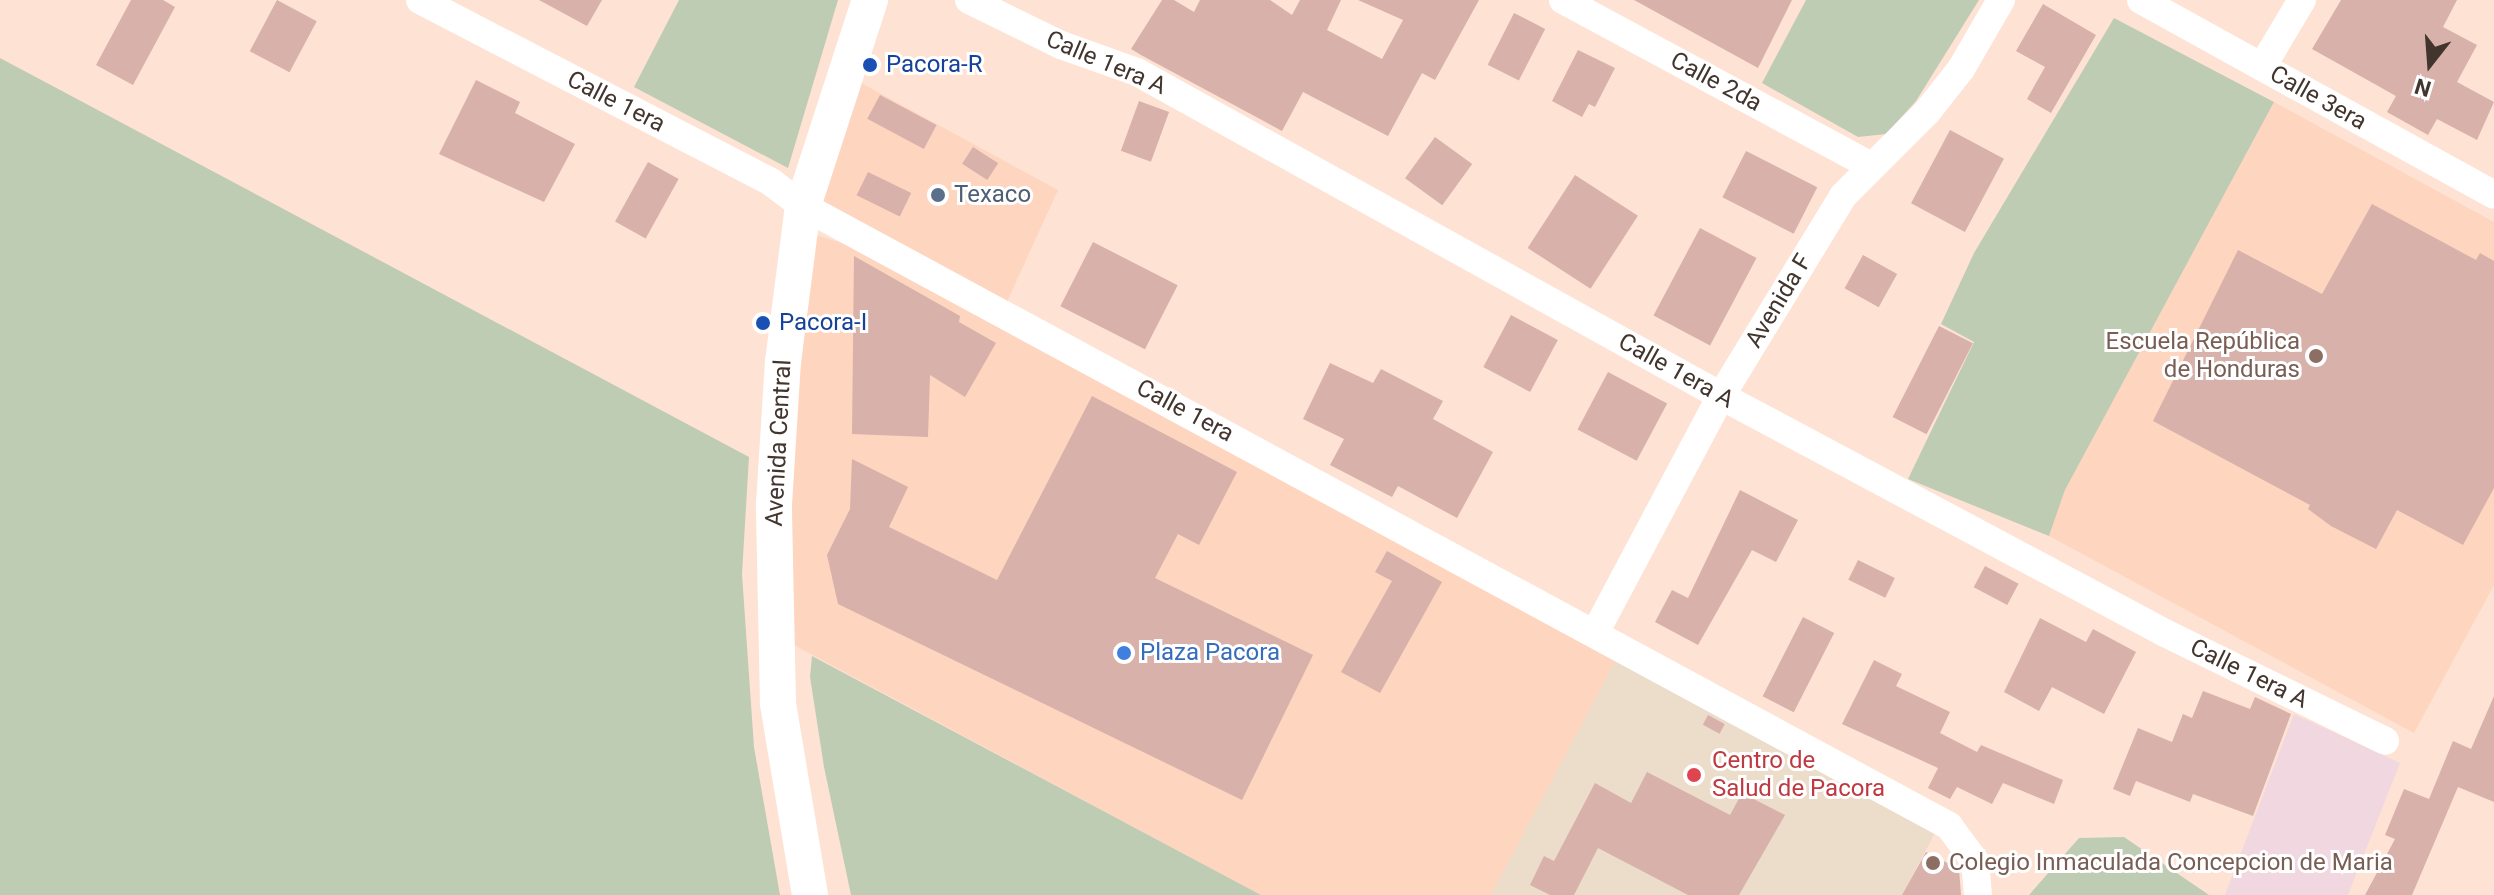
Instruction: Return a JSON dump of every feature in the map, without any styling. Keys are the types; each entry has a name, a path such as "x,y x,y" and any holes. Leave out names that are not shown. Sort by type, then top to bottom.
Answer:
{"street":[{"name":"Calle 1era","path":"420,0 771,182 803,206 1596,631 1949,826 1975,861 1978,895"},
{"name":"Avenida Central","path":"810,895 778,703 774,596 783,362 803,206 870,0"},
{"name":"Calle 1era A","path":"969,0 1061,45 1137,72 1721,396 2165,633 2385,741"},
{"name":"Calle 2da","path":"1563,0 1870,165"},
{"name":"Avenida F","path":"1596,631 1721,396 1843,196 1870,165 1927,112 1961,69 2001,0"},
{"name":"Calle 3era","path":"2141,0 2494,195"},
{"path":"2262,67 2302,0"}],"shaded area":[{"name":"Texaco","path":"852,78 1058,190 1006,304 819,200"},
{"name":"Escuela República de Honduras","path":"2274,102 2494,222 2494,585 2414,733 2049,536 2065,490"},
{"path":"819,236 842,243 1617,658 1491,895 1261,895 792,644 787,502 811,240"},
{"name":"Centro de Salud de Pacora","path":"1617,658 1935,833 1902,895 1491,895"},
{"path":"2294,714 2400,763 2348,895 2225,895"}],"green space":[{"path":"679,0 838,0 788,168 634,87"},
{"path":"1806,0 1979,0 1916,101 1886,134 1858,137 1762,83"},
{"path":"2114,18 2274,102 2065,490 2049,536 1908,479 1974,342 1941,324 1974,253"},
{"path":"0,58 749,457 742,574 754,747 780,895 0,895"},
{"path":"812,656 1261,895 851,895 824,767 810,677"},
{"path":"2124,837 2209,895 2029,895 2079,838"}],"building":[{"path":"131,0 163,0 175,7 133,85 96,65"},
{"path":"277,0 317,21 290,72 250,51"},
{"path":"539,0 602,0 587,26"},
{"path":"1162,0 1174,0 1194,12 1200,0 1270,0 1292,15 1300,0 1341,0 1327,30 1382,59 1403,20 1358,0 1479,0 1435,80 1422,73 1388,136 1303,92 1282,131 1131,49"},
{"path":"1634,0 1792,0 1758,68"},
{"path":"2341,0 2457,0 2443,27 2477,45 2457,82 2494,102 2477,140 2437,119 2428,135 2387,112 2396,96 2312,49"},
{"path":"2043,4 2096,35 2051,113 2027,99 2045,67 2016,51"},
{"path":"1514,13 1545,29 1519,81 1488,65"},
{"path":"1578,50 1615,68 1595,107 1589,104 1582,117 1552,101"},
{"path":"476,80 520,102 515,113 575,144 544,202 439,154"},
{"path":"880,95 937,125 924,149 867,119"},
{"path":"1139,101 1169,112 1151,162 1121,151"},
{"path":"1950,130 2004,159 1965,232 1911,203"},
{"path":"1435,137 1472,164 1442,205 1405,178"},
{"path":"973,147 998,163 987,180 962,164"},
{"path":"1746,151 1817,187 1794,234 1722,197"},
{"path":"648,162 679,179 646,238 615,221"},
{"path":"868,172 911,193 900,216 857,195"},
{"path":"1575,175 1638,216 1591,289 1528,248"},
{"path":"2372,204 2476,260 2480,253 2494,261 2494,488 2463,545 2397,510 2376,549 2331,526 2308,509 2310,505 2153,421 2238,250 2322,294"},
{"path":"1700,228 1757,258 1710,345 1654,315"},
{"path":"1093,242 1178,285 1145,349 1060,306"},
{"path":"1863,255 1897,274 1879,307 1845,288"},
{"path":"854,256 960,316 959,322 996,343 965,397 930,375 928,437 852,434"},
{"path":"1511,315 1558,340 1530,392 1483,367"},
{"path":"1939,326 1973,343 1927,434 1893,417"},
{"path":"1330,363 1373,383 1381,369 1443,401 1433,419 1493,452 1457,518 1398,486 1392,497 1330,465 1344,439 1303,419"},
{"path":"1608,372 1667,403 1637,461 1577,429"},
{"name":"Plaza Pacora","path":"1092,396 1237,472 1199,545 1178,534 1155,578 1313,655 1242,800 838,604 827,555 850,509 852,459 908,487 889,527 997,580"},
{"path":"1740,490 1798,520 1776,562 1752,550 1698,645 1655,622 1672,590 1688,598"},
{"path":"1387,551 1442,582 1380,693 1341,672 1392,581 1375,572"},
{"path":"1858,560 1895,578 1885,598 1848,580"},
{"path":"1985,566 2019,584 2007,605 1974,587"},
{"path":"1803,617 1834,633 1794,712 1763,696"},
{"path":"2040,618 2086,642 2093,629 2136,652 2104,714 2052,687 2039,711 2004,692"},
{"path":"1874,660 1902,674 1896,686 1950,712 1940,733 1977,752 1981,745 2063,780 2054,804 2003,783 1992,804 1957,787 1950,799 1928,788 1938,768 1842,724"},
{"path":"2203,691 2250,709 2255,697 2291,714 2253,816 2193,794 2190,802 2136,781 2130,796 2113,789 2138,728 2172,742 2183,714 2192,718"},
{"path":"2494,696 2494,802 2458,787 2412,895 2365,895 2395,839 2385,835 2404,789 2429,799 2453,741 2471,749"},
{"path":"1708,715 1725,724 1720,734 1703,725"},
{"path":"1647,772 1730,815 1742,793 1785,815 1739,895 1688,895 1598,848 1574,895 1550,895 1530,885 1544,856 1554,861 1595,783 1631,803"},
{"name":"Colegio Inmaculada Concepcion de Maria","path":"1926,852 1959,869 1961,895 1902,895"}],"place":[{"name":"Pacora-R","path":"870,65"},
{"name":"Texaco","path":"938,195"},
{"name":"Pacora-I","path":"763,323"},
{"name":"Escuela República de Honduras","path":"2316,356"},
{"name":"Plaza Pacora","path":"1124,653"},
{"name":"Centro de Salud de Pacora","path":"1694,775"},
{"name":"Colegio Inmaculada Concepcion de Maria","path":"1933,863"}]}
